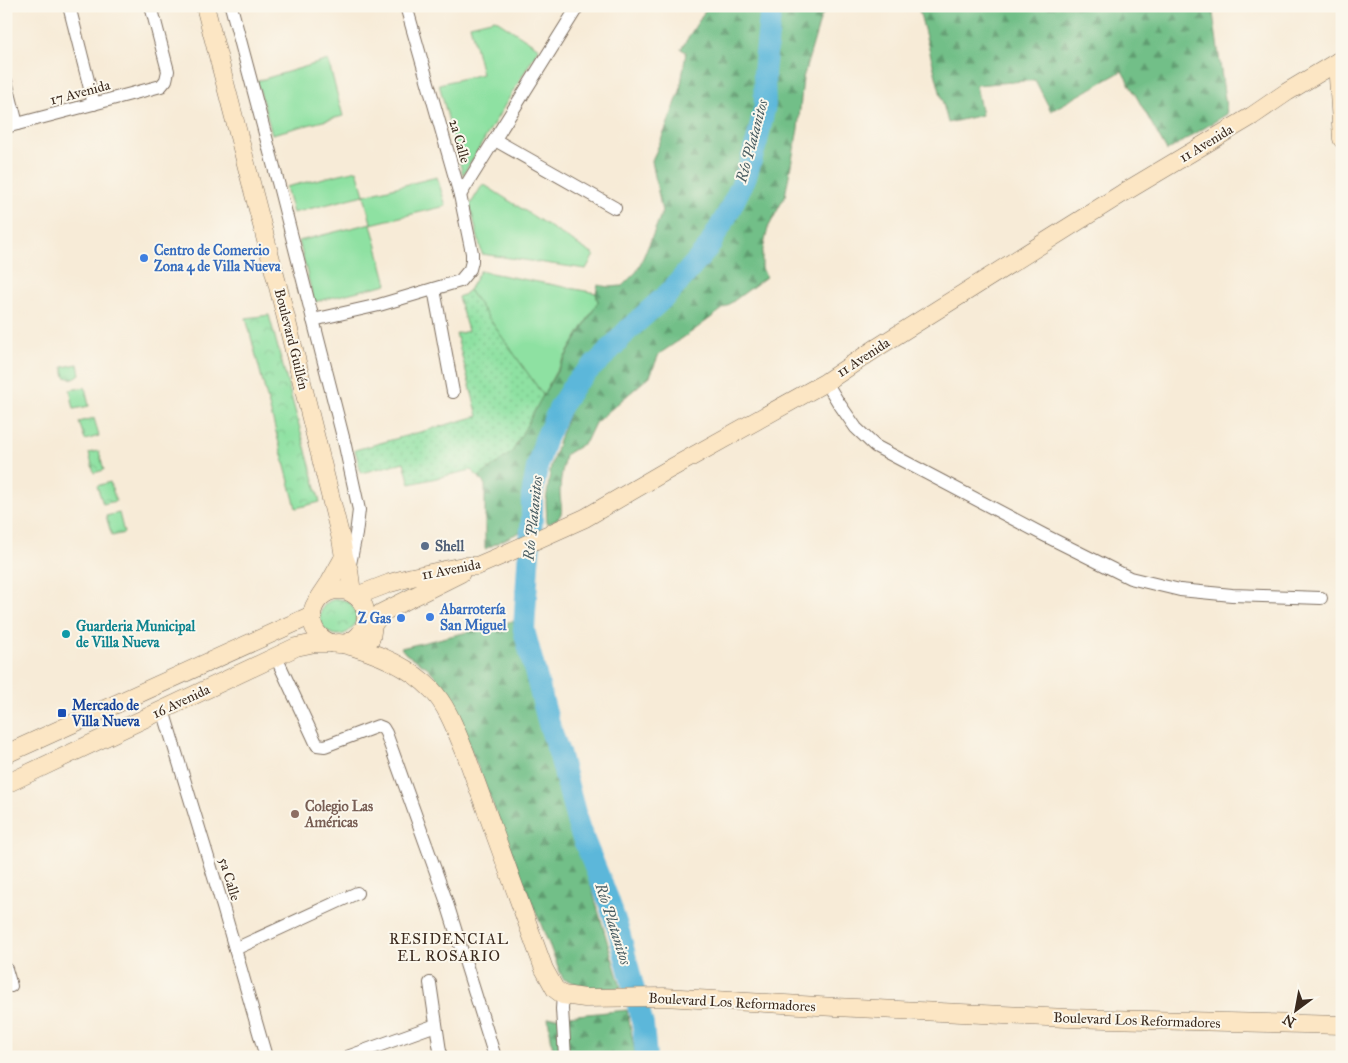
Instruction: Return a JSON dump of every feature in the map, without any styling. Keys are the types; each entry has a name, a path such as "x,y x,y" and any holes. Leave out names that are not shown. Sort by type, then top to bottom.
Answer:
{"main road":[{"name":"Boulevard Guillén","path":"205,6 268,246 349,536 346,564 354,594"},
{"path":"1339,60 1342,139"},
{"name":"11 Avenida","path":"354,594 426,574 463,566 477,566 585,518 826,382 878,347 1115,198 1339,60"},
{"path":"346,564 330,582 315,607 313,622 315,629 320,635 336,643 359,648 408,670 432,691 450,717 465,752 544,969 555,989 563,995"},
{"path":"379,656 375,651 371,638 373,624 381,614 477,566"},
{"path":"315,607 326,593 334,590 343,590 354,594 361,602 366,616 362,632 346,643 336,643"},
{"name":"16 Avenida","path":"6,754 315,607"},
{"name":"16 Avenida","path":"6,784 296,647 315,643 336,643"},
{"name":"Boulevard Los Reformadores","path":"563,995 585,998 664,997 1066,1018 1342,1025"}],"street":[{"path":"69,6 94,104"},
{"name":"17 Avenida","path":"12,125 161,86 166,80 168,70 151,6"},
{"path":"231,6 344,441 359,510 349,536"},
{"name":"2a Calle","path":"406,6 460,195 472,253 470,269 460,281 434,289"},
{"path":"460,195 578,6"},
{"path":"6,81 12,125"},
{"path":"495,140 615,208"},
{"path":"313,320 379,305 434,289 453,392"},
{"path":"826,382 856,428 875,446 1130,578 1180,590 1232,595 1321,598"},
{"path":"276,657 318,746 325,746 378,726 386,732 446,900 495,1057"},
{"name":"5a Calle","path":"163,710 266,1057"},
{"path":"235,949 357,893"},
{"path":"6,969 12,986"},
{"path":"430,983 440,1051"},
{"path":"563,995 565,1057"},
{"path":"347,1057 436,1026"}],"green space":[{"path":"708,6 762,6 755,101 744,162 722,210 688,262 620,328 598,355 569,378 546,414 532,447 525,486 524,530 485,549 485,485 479,477 512,452 598,302 596,293 598,285 609,287 622,286 637,271 650,242 662,212 652,161 680,91 686,52 681,49"},
{"path":"780,6 827,6 821,17 803,78 798,129 785,196 768,228 762,254 762,268 766,277 659,354 650,376 595,423 586,442 565,455 560,487 560,515 554,521 547,524 546,501 551,466 572,405 581,388 620,352 627,341 685,283 712,251 751,180 771,100"},
{"path":"918,6 1212,6 1227,114 1167,151 1122,71 1051,111 1035,80 976,85 982,115 948,123"},
{"path":"495,19 539,48 463,175 439,84 482,74 470,25"},
{"path":"328,60 343,116 272,134 257,81"},
{"path":"357,170 364,195 293,213 286,187"},
{"path":"437,177 446,206 371,224 387,284 314,302 299,241 371,223 364,195"},
{"path":"483,184 594,255 586,269 482,254 470,205"},
{"path":"480,271 596,293 598,302 543,395 469,290"},
{"path":"469,290 543,395 512,452 479,477 471,470 410,484 404,462 361,473 355,450 478,416 456,334 468,331 458,297"},
{"path":"269,315 320,502 296,508 246,318"},
{"path":"78,364 80,374 73,379 65,377 63,367"},
{"path":"85,387 89,406 74,409 70,390"},
{"path":"94,418 99,436 85,440 79,422"},
{"path":"99,451 104,470 94,473 89,453"},
{"path":"110,482 116,501 103,504 97,486"},
{"path":"119,513 124,533 112,536 106,516"},
{"path":"338,599 351,604 356,617 351,630 338,635 325,630 320,617 325,604"},
{"path":"513,621 621,988 593,989 563,979 446,688 427,667 406,654 401,648"},
{"path":"627,1010 636,1057 554,1057 548,1018"}],"waterway":[{"name":"Río Platanitos","path":"646,1057 643,1025 619,932 608,899 579,828 524,630 532,496 545,440 560,407 576,382 628,330 671,291 708,248 728,213 746,176 757,141 765,105 764,73 771,6"}],"place":[{"name":"Centro de Comercio Zona 4 de Villa Nueva","path":"144,258"},
{"name":"Shell","path":"425,546"},
{"name":"Abarrotería San Miguel","path":"430,617"},
{"name":"Z Gas","path":"401,618"},
{"name":"Guarderia Municipal de Villa Nueva","path":"66,634"},
{"name":"Mercado de Villa Nueva","path":"62,713"},
{"name":"Colegio Las Américas","path":"295,814"}],"district":[{"name":"RESIDENCIAL EL ROSARIO","path":"449,948"}]}
